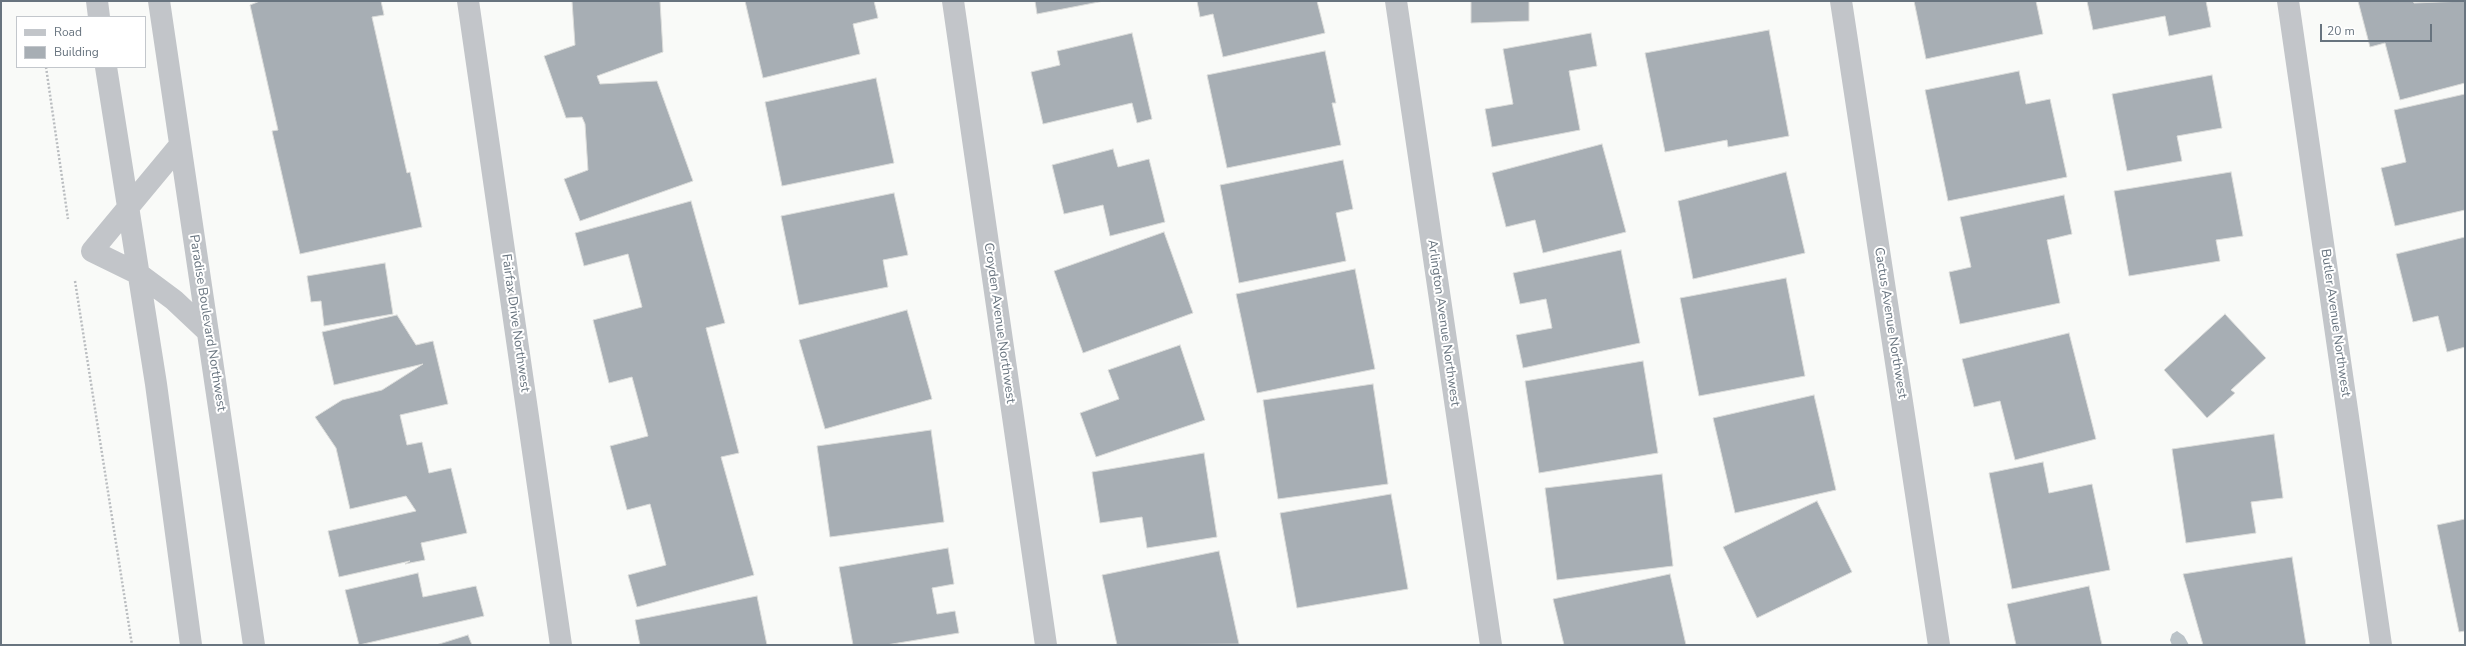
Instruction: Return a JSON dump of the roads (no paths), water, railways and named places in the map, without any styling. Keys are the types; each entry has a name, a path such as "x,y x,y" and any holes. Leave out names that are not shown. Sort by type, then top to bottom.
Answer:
{"street":[{"path":"97,1 99,16"},
{"name":"Paradise Boulevard Northwest","path":"159,1 254,645"},
{"name":"Fairfax Drive Northwest","path":"468,1 561,645"},
{"name":"Croyden Avenue Northwest","path":"952,1 1046,645"},
{"name":"Arlington Avenue Northwest","path":"1396,1 1491,645"},
{"name":"Cactus Avenue Northwest","path":"1841,1 1939,645"},
{"name":"Butler Avenue Northwest","path":"2288,1 2381,645"},
{"path":"106,68 139,274 191,645"},
{"path":"180,145 129,209 92,251 139,274 174,300 208,332"}]}
